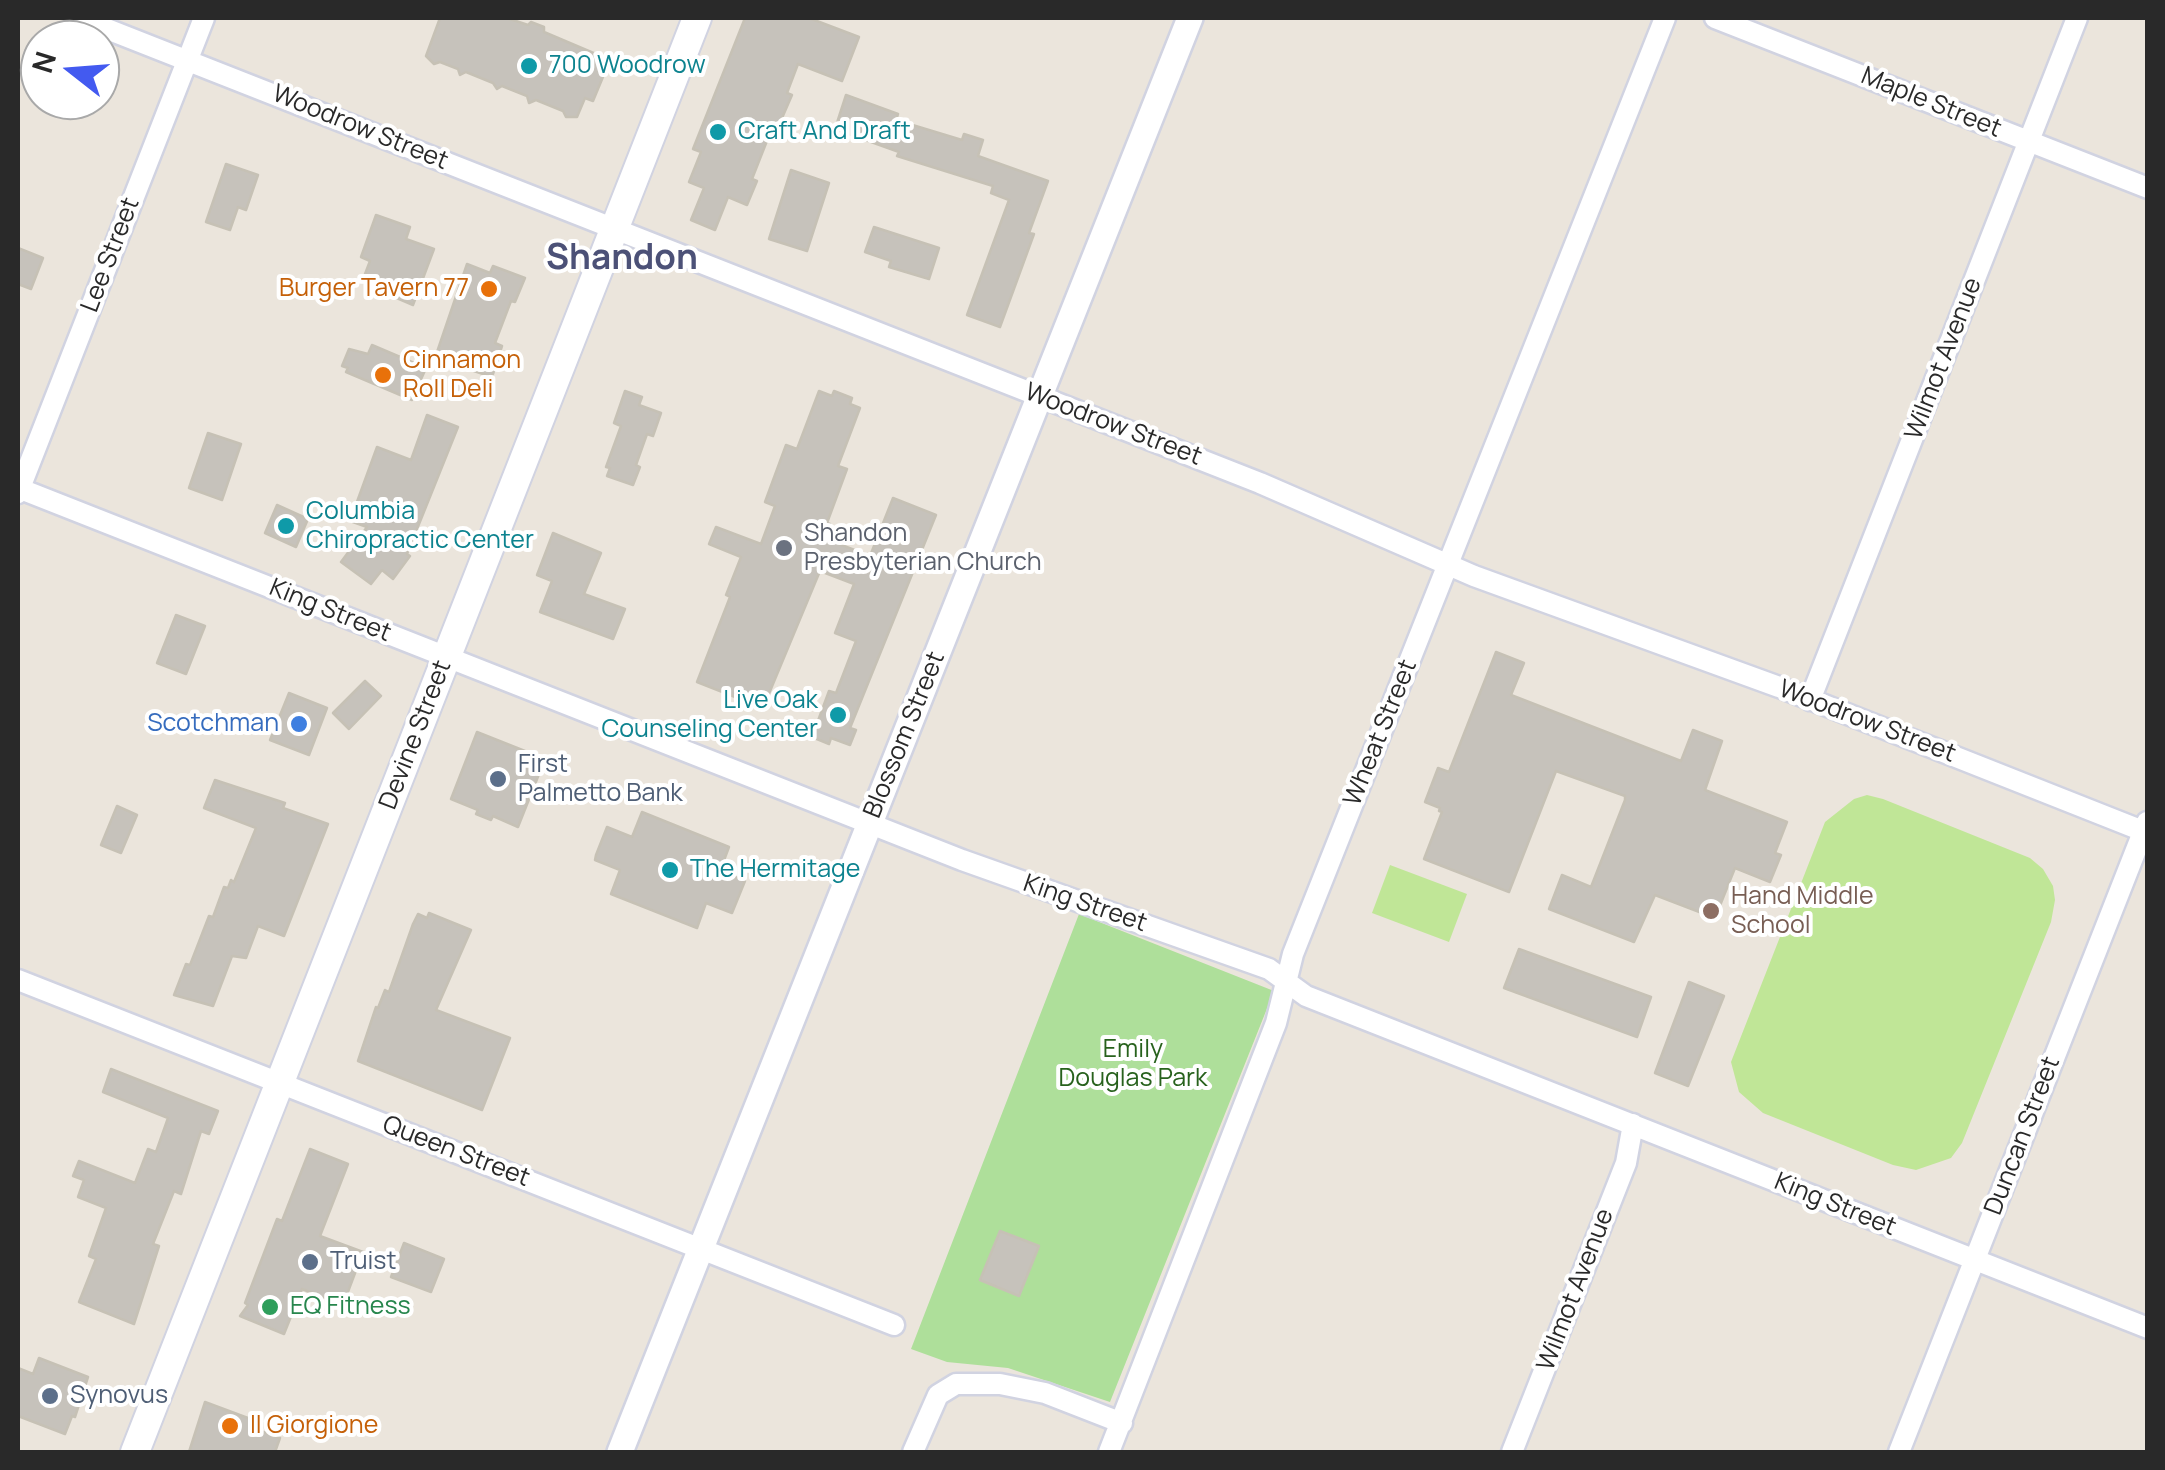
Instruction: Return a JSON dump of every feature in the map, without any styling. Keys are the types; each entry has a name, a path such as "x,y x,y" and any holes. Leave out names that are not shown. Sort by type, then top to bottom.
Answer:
{"main road":[{"name":"Devine Street","path":"135,1452 697,18"}],"street":[{"name":"Woodrow Street","path":"79,18 1260,483 1448,565 2146,828"},
{"name":"Lee Street","path":"18,490 204,18"},
{"name":"Blossom Street","path":"620,1452 1190,18"},
{"name":"Wheat Street","path":"1109,1452 1276,1023 1293,954 1665,18"},
{"name":"Maple Street","path":"1716,18 2148,188"},
{"name":"Wilmot Avenue","path":"1810,700 2077,18"},
{"name":"King Street","path":"18,490 962,860 1269,969 1306,996 2148,1328"},
{"name":"Duncan Street","path":"1899,1452 2146,828"},
{"name":"Queen Street","path":"18,980 894,1324"},
{"name":"Wilmot Avenue","path":"1512,1452 1626,1163 1633,1124"},
{"path":"914,1452 938,1395 956,1384 1000,1384 1045,1393 1122,1423"}],"green space":[{"path":"1867,795 2030,858 2043,869 2053,886 2055,900 2051,922 1962,1143 1951,1158 1916,1170 1893,1165 1763,1113 1739,1092 1731,1062 1825,822 1854,799"},
{"path":"1390,865 1467,894 1449,942 1372,913"},
{"name":"Emily Douglas Park","path":"1079,914 1274,991 1110,1402 1008,1368 947,1362 911,1349"}],"building":[{"name":"700 Woodrow","path":"440,18 507,18 528,25 531,22 544,27 544,32 610,60 593,101 585,98 577,117 566,117 563,111 536,100 529,103 527,96 502,86 497,89 493,83 466,72 460,75 458,69 440,62 434,64 426,56"},
{"path":"745,18 809,18 859,37 842,81 798,64 787,93 792,95 779,125 774,123 752,179 757,181 747,205 728,197 715,230 691,220 704,188 689,182 701,152 693,149"},
{"path":"846,95 898,114 896,120 962,140 964,134 983,140 978,156 1048,181 1029,233 1034,234 1000,327 967,315 1009,200 991,193 993,186 897,156 899,152 835,129"},
{"path":"226,164 258,175 246,210 238,207 230,230 206,222"},
{"path":"791,170 829,183 807,251 769,239"},
{"path":"376,215 410,227 406,239 434,249 413,305 392,296 396,286 365,274 370,261 361,257"},
{"path":"874,227 939,248 929,279 889,267 891,261 865,252"},
{"path":"18,248 43,258 31,289 18,284"},
{"path":"467,264 490,273 493,266 525,278 515,302 511,301 495,343 502,346 492,377 435,358"},
{"name":"Cinnamon Roll Deli","path":"372,345 426,368 412,400 346,372 348,368 342,366 349,349 368,354"},
{"path":"625,391 642,397 639,405 661,413 653,436 647,434 633,485 607,476 610,468 606,467 621,426 614,423"},
{"name":"Shandon Presbyterian Church","path":"819,391 832,396 834,391 852,398 850,404 860,408 838,466 847,469 827,523 829,529 843,534 839,544 870,556 893,498 936,515 850,728 856,730 850,745 831,738 829,744 812,737 829,691 836,693 856,641 835,633 854,584 820,571 763,708 697,682 741,557 709,544 716,527 761,544 775,506 765,502 786,445 797,449"},
{"path":"427,415 458,427 407,554 410,556 393,579 382,570 371,584 341,562 367,527 350,521 377,447 411,460"},
{"path":"208,433 241,444 222,500 189,488"},
{"name":"Columbia Chiropractic Center","path":"277,505 308,519 296,547 265,533"},
{"path":"553,533 601,553 584,594 625,609 613,639 540,612 552,581 537,575"},
{"path":"176,615 205,626 186,674 157,663"},
{"path":"1496,652 1524,663 1511,695 1681,761 1693,730 1722,741 1705,790 1787,822 1775,853 1781,855 1770,882 1735,868 1715,918 1655,895 1634,942 1549,909 1562,875 1591,887 1625,800 1625,796 1556,771 1509,892 1424,859 1442,812 1425,802 1438,768 1449,772"},
{"path":"365,681 381,696 349,729 333,713"},
{"name":"Scotchman","path":"289,693 327,708 309,755 270,740"},
{"name":"First Palmetto Bank","path":"477,732 545,759 518,827 493,816 491,820 476,814 478,810 451,799"},
{"path":"215,780 285,803 283,808 328,824 284,936 258,926 246,958 232,956 213,1006 174,995 224,887 228,888 231,880 234,882 256,828 204,808"},
{"path":"117,806 137,815 121,853 101,845"},
{"name":"The Hermitage","path":"642,812 729,847 720,871 745,881 732,913 706,903 697,928 611,894 620,870 595,860 596,855 607,827 632,837"},
{"path":"429,913 471,930 436,1010 510,1038 482,1110 358,1061 376,1007 385,990 389,992 413,924 418,914 427,918"},
{"path":"1519,949 1651,997 1637,1037 1504,988"},
{"path":"1689,982 1724,996 1688,1086 1655,1073"},
{"path":"111,1069 218,1111 209,1134 201,1131 181,1194 174,1191 153,1244 159,1246 134,1324 79,1302 96,1259 89,1256 106,1208 78,1197 84,1180 73,1176 79,1161 135,1183 148,1149 156,1152 168,1118 103,1092"},
{"path":"310,1149 348,1164 320,1236 363,1252 343,1305 302,1289 284,1334 240,1316 248,1305 245,1303 277,1219 282,1221"},
{"path":"1000,1231 1039,1246 1019,1296 980,1280"},
{"path":"404,1243 444,1259 431,1292 391,1277"},
{"name":"Synovus","path":"39,1358 88,1377 65,1434 18,1416 18,1368 33,1374"},
{"name":"Il Giorgione","path":"205,1402 264,1424 261,1431 280,1438 275,1452 189,1452"}],"place":[{"name":"700 Woodrow","path":"529,66"},
{"name":"Craft And Draft","path":"718,132"},
{"name":"Burger Tavern 77","path":"489,289"},
{"name":"Cinnamon Roll Deli","path":"383,375"},
{"name":"Columbia Chiropractic Center","path":"286,526"},
{"name":"Shandon Presbyterian Church","path":"784,548"},
{"name":"Live Oak Counseling Center","path":"838,715"},
{"name":"Scotchman","path":"299,724"},
{"name":"First Palmetto Bank","path":"498,779"},
{"name":"The Hermitage","path":"670,870"},
{"name":"Hand Middle School","path":"1711,911"},
{"name":"Truist","path":"310,1262"},
{"name":"EQ Fitness","path":"270,1307"},
{"name":"Synovus","path":"50,1396"},
{"name":"Il Giorgione","path":"230,1426"}],"district":[{"name":"Shandon","path":"622,259"}]}
